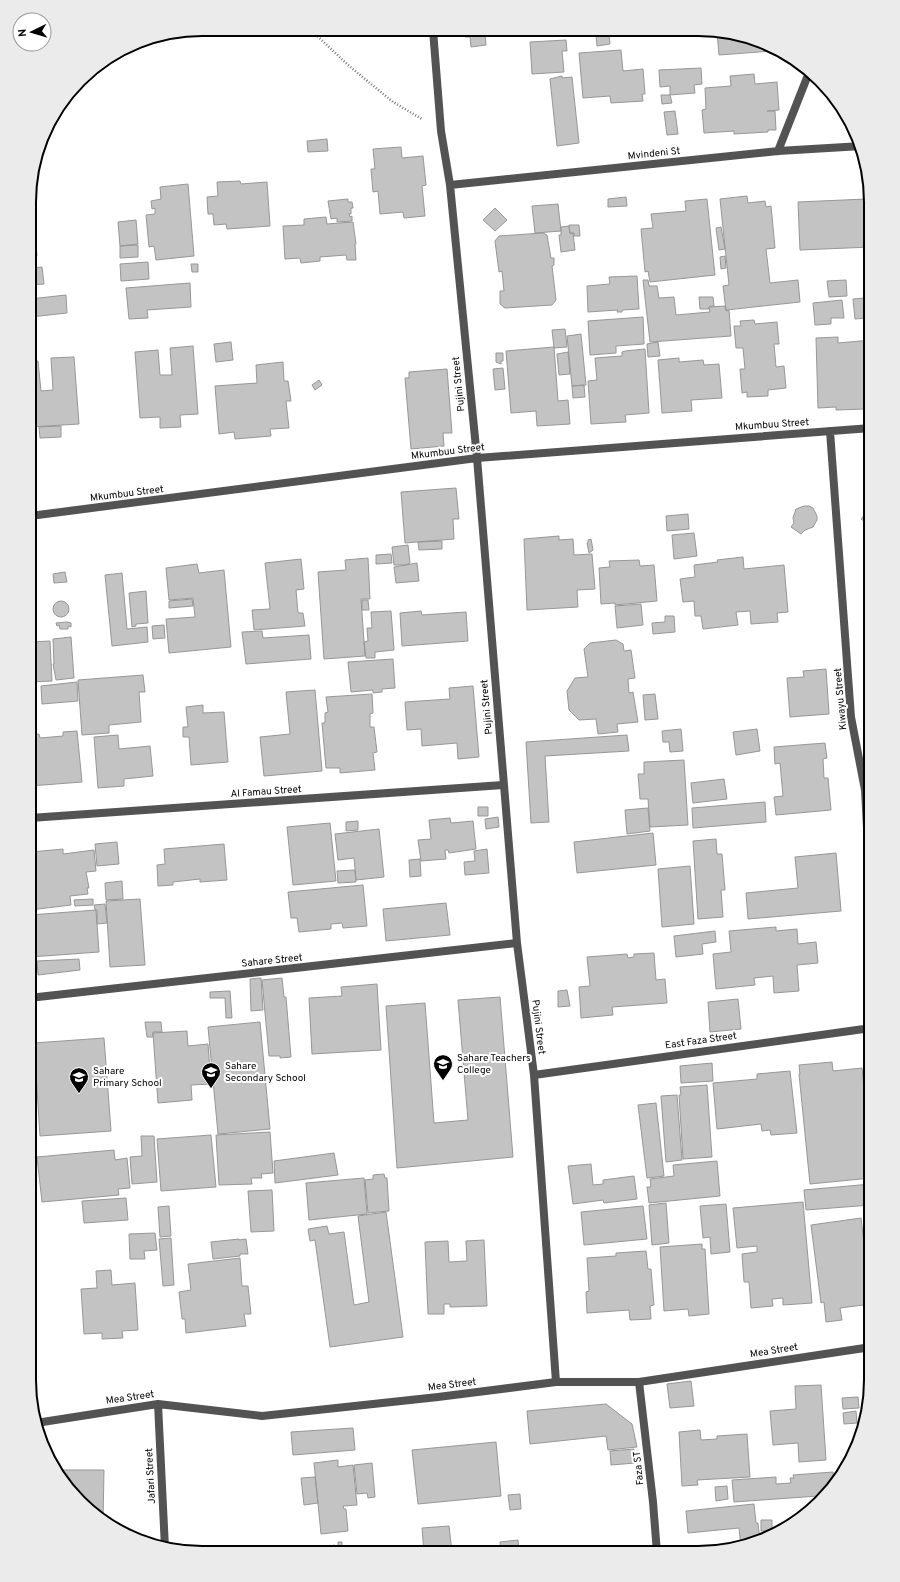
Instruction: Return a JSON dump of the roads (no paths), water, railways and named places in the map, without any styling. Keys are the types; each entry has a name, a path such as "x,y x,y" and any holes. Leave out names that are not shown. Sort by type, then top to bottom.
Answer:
{"street":[{"name":"Pujini Street","path":"433,36 441,131 450,185 477,458 517,943 534,1075 556,1382"},
{"path":"778,151 807,77"},
{"name":"Mvindeni St","path":"450,185 778,151 854,146"},
{"name":"Mkumbuu Street","path":"36,515 477,458 864,429"},
{"name":"Kiwayu Street","path":"830,431 850,717 864,785"},
{"name":"Al Famau Street","path":"36,818 503,785"},
{"name":"Sahare Street","path":"36,997 517,943"},
{"name":"East Faza Street","path":"534,1075 864,1029"},
{"name":"Mea Street","path":"42,1422 158,1404 262,1416 438,1397 556,1382 639,1382 864,1347"},
{"name":"Faza ST","path":"639,1382 653,1502 656,1546"},
{"name":"Jafari Street","path":"158,1404 165,1542"}],"place":[{"name":"Sahare Teachers College","path":"443,1081"},
{"name":"Sahare Secondary School","path":"211,1089"},
{"name":"Sahare Primary School","path":"79,1094"}]}
